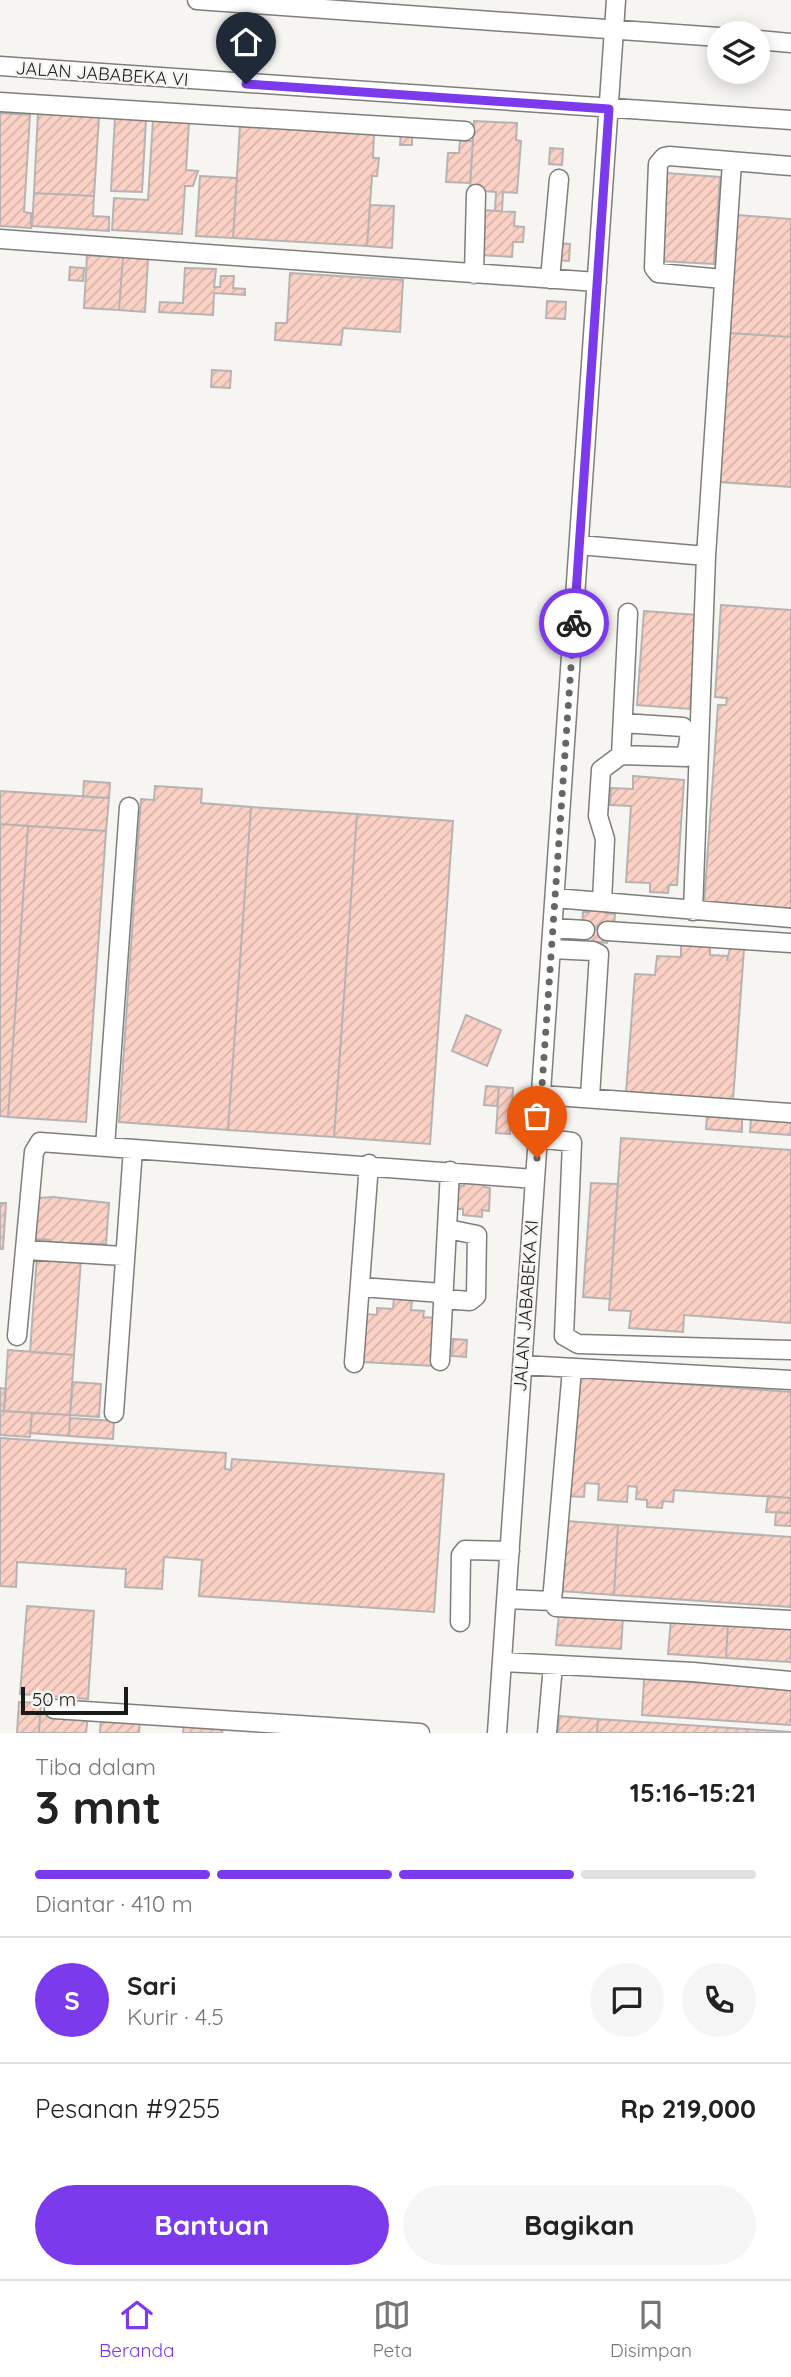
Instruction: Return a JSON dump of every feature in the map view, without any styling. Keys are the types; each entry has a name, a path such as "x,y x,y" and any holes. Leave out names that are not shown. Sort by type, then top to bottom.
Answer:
{"street":[{"path":"197,0 442,8 613,36 707,37"},
{"name":"JALAN JABABEKA XI","path":"497,1733 616,0"},
{"path":"770,41 791,43"},
{"name":"JALAN JABABEKA VI","path":"0,66 609,104 791,120"},
{"path":"0,102 466,131"},
{"path":"723,279 655,272 657,169 664,157 791,166"},
{"path":"694,911 706,556 732,162"},
{"path":"550,279 559,179"},
{"path":"474,274 476,194"},
{"path":"0,239 597,282"},
{"path":"579,545 706,556"},
{"path":"621,755 628,613"},
{"path":"602,902 605,839 598,816 601,770 621,755 686,757 690,747 690,734 682,727 623,723"},
{"path":"105,1147 129,807"},
{"path":"555,898 791,918"},
{"path":"552,928 585,930"},
{"path":"607,931 791,943"},
{"path":"551,949 593,951 599,954 590,1097"},
{"path":"541,1095 791,1113"},
{"path":"538,1138 572,1142 564,1336 578,1344 791,1350"},
{"path":"17,1336 36,1146 40,1142 369,1164 535,1179"},
{"path":"114,1413 123,1256 133,1149"},
{"path":"354,1363 369,1164"},
{"path":"440,1361 450,1171"},
{"path":"361,1287 470,1301 476,1296 477,1235 448,1229"},
{"path":"26,1250 123,1256"},
{"path":"522,1365 791,1380"},
{"path":"572,1369 552,1601 556,1607 791,1620"},
{"path":"460,1622 461,1555 466,1550 510,1551"},
{"path":"507,1599 552,1601"},
{"path":"502,1662 791,1681"},
{"path":"547,1733 553,1665"},
{"path":"54,1709 420,1733"}],"building":[{"path":"0,113 30,115 24,212 31,213 31,228 0,226"},
{"path":"38,113 99,117 94,196 34,193"},
{"path":"115,117 146,119 142,192 111,191"},
{"path":"153,120 189,122 186,170 198,171 193,186 185,186 182,234 112,230 114,198 148,200"},
{"path":"474,121 517,123 516,140 521,141 517,193 503,192 502,211 495,211 496,192 470,190"},
{"path":"286,124 286,129 374,134 373,158 379,158 377,176 372,176 367,246 233,238 240,126 271,128"},
{"path":"401,133 412,134 412,145 400,145"},
{"path":"460,141 473,141 470,183 446,182 448,153 459,153"},
{"path":"550,148 563,149 562,165 549,164"},
{"path":"666,173 720,177 714,264 660,261"},
{"path":"200,176 237,178 233,238 196,236"},
{"path":"34,193 94,196 93,216 109,217 109,231 32,226"},
{"path":"370,205 394,206 392,248 367,246"},
{"path":"483,210 515,212 514,226 524,227 523,242 513,242 512,257 481,255"},
{"path":"737,215 791,219 791,337 729,333"},
{"path":"557,243 570,244 569,261 556,260"},
{"path":"87,255 123,257 119,310 84,308"},
{"path":"123,257 148,259 145,312 119,310"},
{"path":"70,267 84,268 83,281 69,280"},
{"path":"185,268 216,269 214,287 220,287 221,276 234,276 233,288 245,289 245,295 214,293 213,315 159,312 160,302 183,303"},
{"path":"290,273 403,280 400,332 343,328 341,345 275,340 276,323 287,323"},
{"path":"547,301 566,302 565,319 546,318"},
{"path":"729,333 791,337 791,487 719,482"},
{"path":"212,370 231,371 230,388 211,387"},
{"path":"721,605 791,610 791,911 704,905 718,705 726,705 727,698 715,697"},
{"path":"644,611 697,615 690,709 637,705"},
{"path":"633,776 684,780 677,885 669,885 668,893 650,892 650,883 626,882 631,806 610,805 611,788 633,789"},
{"path":"84,781 110,783 109,798 83,797"},
{"path":"155,786 202,789 201,803 251,807 228,1130 119,1122 141,799 154,800"},
{"path":"0,791 109,798 106,831 0,824"},
{"path":"251,807 357,814 334,1137 228,1130"},
{"path":"357,814 453,821 430,1144 334,1137"},
{"path":"0,824 28,826 8,1117 0,1116"},
{"path":"28,826 106,831 86,1122 8,1117"},
{"path":"589,908 605,909 605,913 615,914 614,928 582,926 583,912 589,912"},
{"path":"585,928 608,929 607,943 584,941"},
{"path":"681,945 710,947 710,955 728,956 727,961 730,948 744,949 733,1100 626,1092 635,974 655,975 657,956 681,957"},
{"path":"466,1015 501,1030 487,1066 452,1051"},
{"path":"486,1086 499,1087 497,1106 484,1105"},
{"path":"499,1087 513,1088 510,1134 496,1133"},
{"path":"707,1116 742,1119 742,1132 706,1129"},
{"path":"751,1118 791,1121 791,1135 750,1132"},
{"path":"621,1138 791,1150 791,1323 684,1315 683,1332 629,1328 631,1311 609,1310"},
{"path":"465,1178 484,1179 484,1187 490,1188 489,1211 482,1210 482,1217 463,1215 463,1209 456,1209 458,1185 464,1186"},
{"path":"591,1183 618,1184 610,1299 583,1297"},
{"path":"38,1198 109,1203 106,1244 50,1243 50,1240 35,1239"},
{"path":"0,1203 6,1203 3,1249 0,1249"},
{"path":"37,1256 81,1259 74,1355 30,1352"},
{"path":"394,1298 412,1299 411,1310 424,1311 423,1317 437,1318 434,1366 363,1362 366,1314 377,1315 377,1308 393,1309"},
{"path":"453,1339 467,1340 466,1357 452,1356"},
{"path":"8,1350 74,1355 70,1415 4,1411"},
{"path":"576,1376 791,1392 791,1498 674,1490 673,1502 663,1501 662,1508 647,1507 647,1500 636,1499 637,1487 628,1486 627,1502 598,1500 599,1484 585,1483 584,1497 568,1496"},
{"path":"73,1382 101,1384 99,1417 70,1415"},
{"path":"0,1388 6,1389 4,1411 0,1411"},
{"path":"0,1411 32,1413 30,1437 0,1435"},
{"path":"32,1413 70,1415 69,1436 30,1433"},
{"path":"70,1418 114,1421 113,1439 69,1436"},
{"path":"0,1438 226,1453 225,1469 231,1470 232,1459 444,1474 434,1612 199,1596 202,1560 164,1557 162,1589 125,1587 126,1569 17,1562 16,1587 0,1586"},
{"path":"768,1496 791,1498 791,1513 766,1512"},
{"path":"776,1512 791,1513 791,1526 775,1525"},
{"path":"566,1521 618,1525 614,1595 561,1591"},
{"path":"618,1525 791,1537 791,1607 614,1595"},
{"path":"27,1606 94,1611 88,1699 20,1694"},
{"path":"559,1613 623,1617 621,1649 556,1645"},
{"path":"671,1620 728,1624 726,1658 668,1654"},
{"path":"728,1624 791,1629 791,1662 726,1658"},
{"path":"644,1679 791,1689 791,1725 642,1715"},
{"path":"19,1702 41,1703 39,1733 17,1733"},
{"path":"40,1712 88,1715 86,1733 39,1733"},
{"path":"101,1716 140,1718 139,1733 100,1733"},
{"path":"559,1716 598,1719 597,1733 558,1733"},
{"path":"598,1719 791,1732 791,1733 597,1733"},
{"path":"184,1722 223,1725 222,1733 183,1733"}],"way so far":[{"path":"537,1158 574,623"}],"route":[{"path":"246,84 609,109 574,623"}]}
